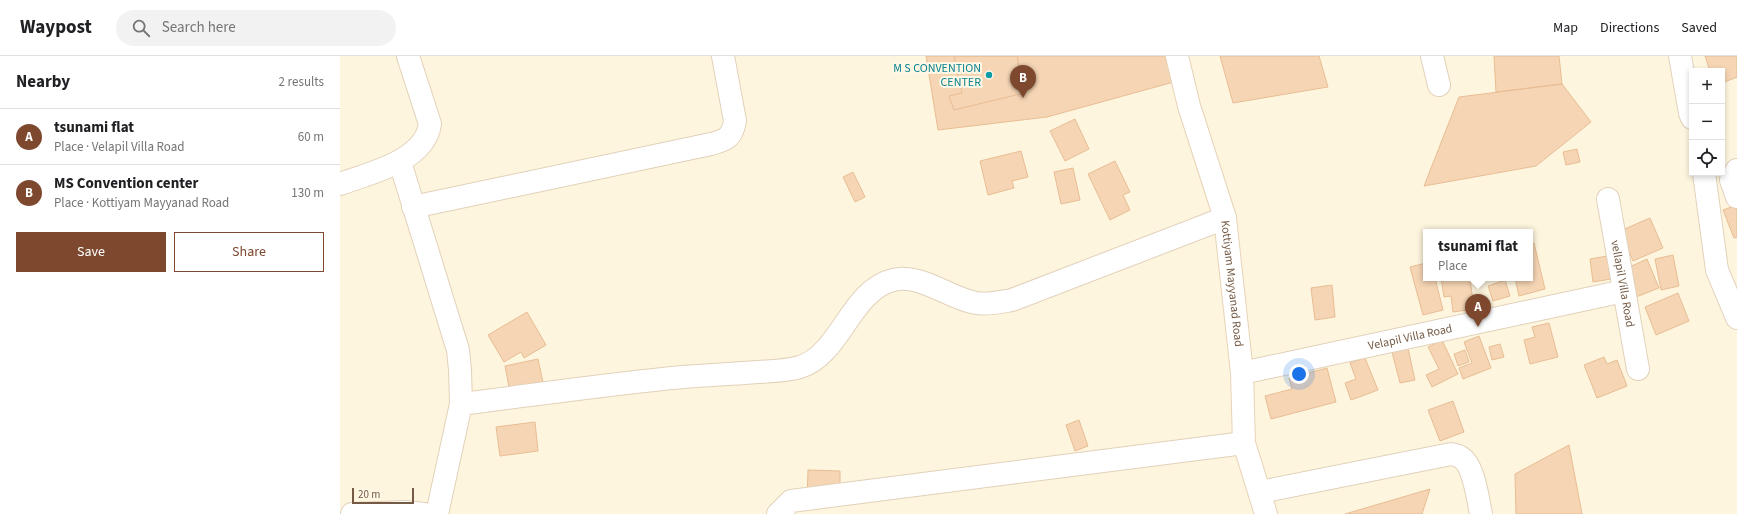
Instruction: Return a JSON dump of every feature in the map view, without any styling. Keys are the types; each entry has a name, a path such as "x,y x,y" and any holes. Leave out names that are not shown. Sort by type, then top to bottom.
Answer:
{"street":[{"path":"340,184 400,162 419,147 428,134 430,124 408,56"},
{"path":"413,207 703,146 725,140 734,132 736,121 723,56"},
{"name":"Kottiyam Mayyanad Road","path":"1177,56 1189,106 1225,218 1242,373 1244,443 1266,514"},
{"path":"1432,56 1439,85"},
{"path":"1680,56 1689,107"},
{"path":"400,162 458,350 460,370 460,404 437,514"},
{"path":"1737,170 1731,180 1737,197"},
{"path":"1704,176 1717,270 1737,318"},
{"name":"vellapil Villa Road","path":"1608,199 1638,368"},
{"path":"460,404 681,377 782,370 800,367 814,361 823,352 867,296 879,286 892,280 906,278 975,303 992,304 1012,300 1225,218"},
{"name":"Velapil Villa Road","path":"1242,373 1624,291"},
{"path":"778,514 791,501 1244,443"},
{"path":"1260,492 1451,454 1462,457 1469,467 1481,514"},
{"path":"352,514 406,512 424,514"}],"building":[{"path":"926,56 1175,56 1181,80 1047,117 938,130"},
{"name":"M S CONVENTION CENTER","path":"954,56 1017,56 1024,93 954,110 949,96 962,93"},
{"path":"1220,56 1319,56 1328,87 1233,103"},
{"path":"1494,56 1559,56 1562,84 1496,92"},
{"path":"1705,56 1737,56 1737,77 1725,82 1725,68 1709,68"},
{"path":"1562,84 1591,122 1536,166 1424,186 1459,97"},
{"path":"1075,119 1089,149 1065,161 1050,131"},
{"path":"1577,149 1580,162 1566,165 1563,152"},
{"path":"1021,151 1028,177 1012,181 1014,188 988,195 980,161"},
{"path":"1115,161 1130,192 1123,195 1130,210 1110,220 1088,174"},
{"path":"1073,168 1080,200 1061,204 1054,172"},
{"path":"853,172 865,197 855,202 843,177"},
{"path":"1737,205 1737,237 1734,238 1723,210"},
{"path":"1650,218 1663,248 1633,261 1620,231"},
{"path":"1533,243 1545,289 1519,296 1516,281 1533,281"},
{"path":"1673,255 1679,286 1661,290 1655,259"},
{"path":"1607,256 1611,279 1593,282 1590,259"},
{"path":"1647,259 1659,288 1636,297 1625,269"},
{"path":"1423,264 1423,281 1436,281 1443,310 1423,315 1410,267"},
{"path":"1441,281 1470,281 1474,309 1453,312 1451,296 1444,297"},
{"path":"1505,281 1510,296 1493,301 1488,286"},
{"path":"1332,285 1335,317 1315,320 1311,288"},
{"path":"1678,293 1689,321 1656,335 1645,307"},
{"path":"527,312 546,345 524,358 521,352 504,362 488,335"},
{"path":"1549,323 1558,357 1530,364 1524,340 1535,337 1532,327"},
{"path":"1479,336 1491,368 1463,379 1459,368 1472,363 1464,342"},
{"path":"1442,340 1458,374 1432,387 1426,375 1439,369 1428,347"},
{"path":"1407,344 1415,380 1400,383 1391,348"},
{"path":"1500,344 1504,357 1492,360 1489,347"},
{"path":"1465,350 1469,362 1458,366 1454,354"},
{"path":"1604,357 1607,364 1617,360 1627,386 1597,398 1584,365"},
{"path":"1365,358 1378,390 1351,400 1345,383 1356,379 1350,363"},
{"path":"538,359 546,396 512,403 505,366"},
{"path":"1327,368 1336,402 1271,419 1265,396 1292,389 1289,378"},
{"path":"1453,401 1464,432 1440,441 1428,410"},
{"path":"1079,420 1088,446 1075,451 1066,425"},
{"path":"535,422 538,451 500,456 496,427"},
{"path":"1569,445 1582,514 1516,514 1515,474"},
{"path":"808,470 840,471 840,501 807,500"},
{"path":"1430,489 1422,514 1345,514"}],"place":[{"name":"M S CONVENTION CENTER","path":"989,75"},
{"name":"MS Convention center","path":"1023,98"},
{"name":"tsunami flat","path":"1478,327"}]}
